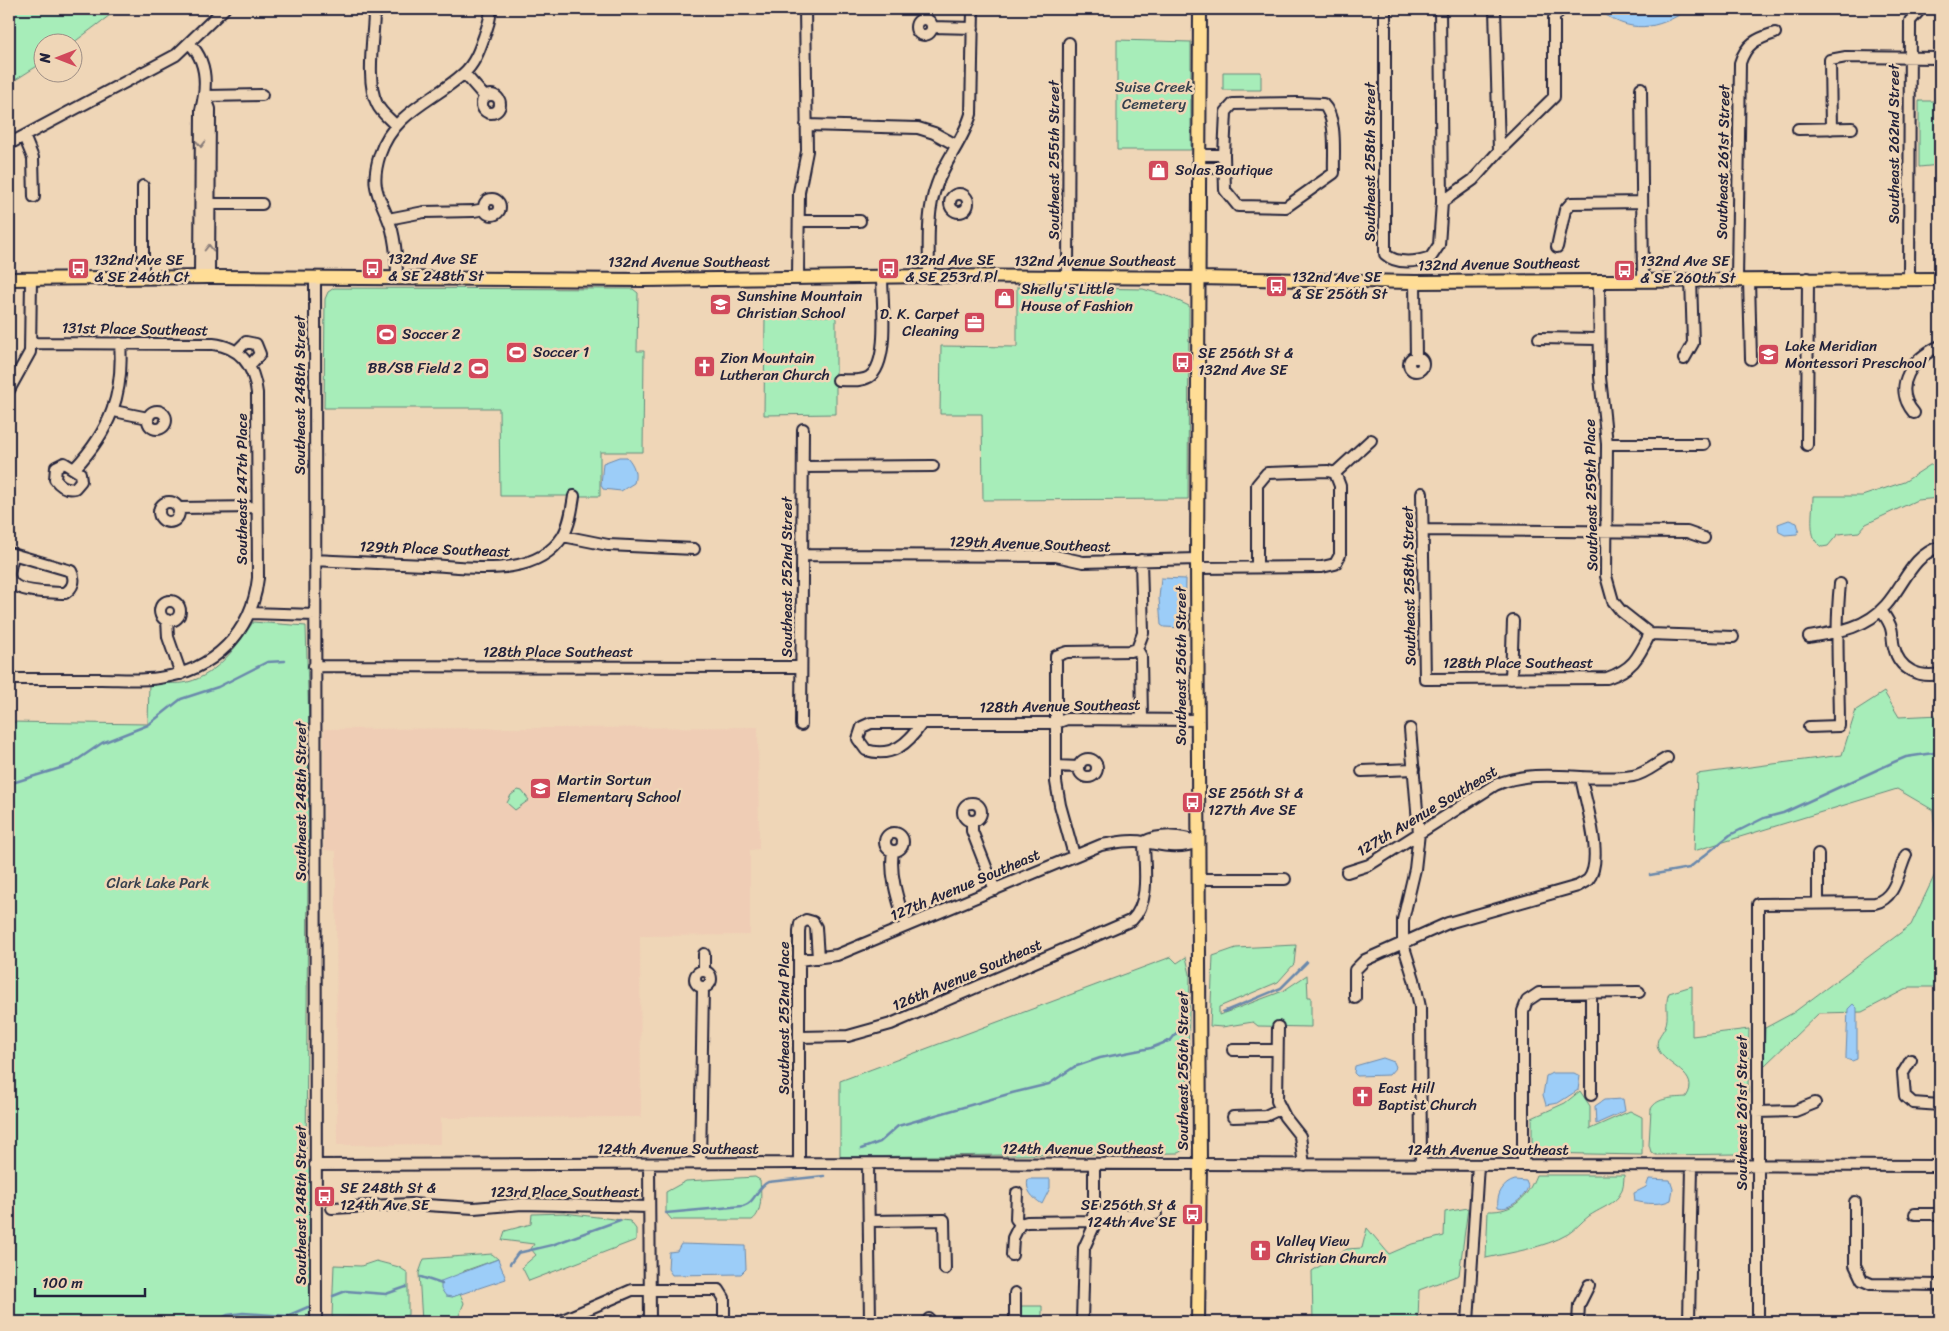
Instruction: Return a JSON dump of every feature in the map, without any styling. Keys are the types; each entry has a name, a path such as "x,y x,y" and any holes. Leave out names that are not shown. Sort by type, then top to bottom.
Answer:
{"main road":[{"name":"Southeast 256th Street","path":"1198,1322 1200,1164 1197,563 1200,9"},
{"name":"132nd Avenue Southeast","path":"9,279 204,277 644,280 929,276 1416,282 1808,278 1940,279"}],"street":[{"path":"9,144 176,55 190,44 224,9"},
{"path":"398,279 396,244 388,218 377,197 376,170 381,152 395,124 406,114 464,73 479,52 490,9"},
{"path":"798,277 799,192 806,161 805,9"},
{"path":"929,276 930,213 933,196 943,169 967,128 971,114 973,9"},
{"name":"Southeast 258th Street","path":"1385,9 1384,254 1391,260 1419,261 1431,257 1439,245 1442,202 1440,9"},
{"path":"1496,9 1499,151"},
{"path":"374,11 372,82 374,95 381,111 395,124"},
{"path":"1442,202 1473,180 1554,96 1554,18 1559,11"},
{"name":"Southeast 262nd Street","path":"1909,279 1910,21 1918,12"},
{"path":"932,27 973,28"},
{"name":"Southeast 261st Street","path":"1751,359 1743,280 1740,63 1747,46 1758,39 1775,34"},
{"name":"Southeast 255th Street","path":"1068,277 1069,43"},
{"path":"190,44 202,61 205,96 201,110 205,204 204,277"},
{"path":"1831,129 1830,60 1846,57 1940,58"},
{"path":"464,73 485,97"},
{"path":"1641,88 1643,279"},
{"path":"205,96 262,95"},
{"path":"1233,104 1323,104 1328,109 1331,124 1334,173 1286,207 1238,206 1225,190 1224,168 1226,112 1233,104"},
{"path":"806,125 918,128 934,132 956,145"},
{"path":"1798,129 1852,128"},
{"path":"24,136 33,158 34,197"},
{"path":"1199,155 1224,155"},
{"path":"1199,168 1224,168"},
{"path":"142,277 143,186"},
{"path":"933,196 950,199"},
{"path":"1557,247 1565,210 1571,203 1642,202"},
{"path":"205,204 262,204"},
{"path":"388,218 410,214 474,212 484,209"},
{"path":"798,221 860,221"},
{"path":"838,380 862,380 870,376 882,356 882,277"},
{"path":"1807,445 1808,278"},
{"path":"9,390 27,360 31,343 31,279"},
{"name":"Southeast 248th Street","path":"315,279 316,1322"},
{"name":"Southeast 259th Place","path":"1599,280 1598,339 1607,444 1606,576 1613,601 1632,622 1650,634"},
{"path":"1684,359 1693,343 1692,280"},
{"path":"1416,282 1416,358"},
{"path":"1539,338 1598,339"},
{"path":"236,352 246,342 256,344 260,354 247,362"},
{"name":"131st Place Southeast","path":"31,343 213,344 224,345 236,352 247,362"},
{"path":"75,468 93,448 114,411 122,363 120,343"},
{"path":"1914,413 1906,404 1904,393 1910,370 1919,359 1940,346"},
{"name":"Southeast 247th Place","path":"247,362 256,380 257,392 258,578 256,596 250,614"},
{"path":"114,411 148,418"},
{"name":"Southeast 252nd Street","path":"801,725 803,429"},
{"path":"1256,567 1257,485 1263,475 1272,472 1328,471 1335,473 1371,440"},
{"path":"1607,444 1704,444"},
{"path":"803,467 933,466"},
{"name":"129th Avenue Southeast","path":"802,555 1056,556 1083,562 1142,560 1256,567 1322,567 1335,564 1340,555 1340,486 1335,473"},
{"name":"Southeast 258th Street","path":"1422,493 1425,678"},
{"path":"574,496 571,516 563,536 608,545 694,549"},
{"path":"178,508 257,507"},
{"path":"1422,530 1686,532 1704,538"},
{"name":"129th Place Southeast","path":"315,560 481,568 515,567 538,557 563,536"},
{"path":"1809,637 1838,633 1867,620 1888,604 1904,576 1919,560 1940,547"},
{"path":"11,554 71,571 74,578 73,585 65,593 19,588 12,584 10,578 11,554"},
{"path":"1142,560 1143,633 1138,649 1141,656 1142,719"},
{"path":"1809,727 1839,726 1838,633 1836,617 1840,584"},
{"path":"1881,610 1891,628 1897,659 1905,668 1914,673 1927,676 1940,674"},
{"path":"9,679 157,678 181,674 210,661 227,647 250,614 314,615"},
{"path":"167,620 168,637 181,674"},
{"path":"1511,679 1513,621"},
{"path":"1650,634 1733,636"},
{"name":"128th Place Southeast","path":"1425,678 1607,678 1632,665 1639,656 1650,634"},
{"path":"1074,855 1060,805 1056,766 1056,656 1067,652 1130,651 1138,649"},
{"name":"128th Place Southeast","path":"314,666 801,668"},
{"name":"128th Avenue Southeast","path":"922,723 911,739 896,751 866,750 858,739 860,730 867,724 922,723 1056,723 1066,719 1198,720"},
{"path":"1410,729 1419,833 1416,869 1403,920 1403,944 1414,979 1420,1007 1421,1165"},
{"name":"127th Avenue Southeast","path":"1347,872 1369,865 1508,779 1546,776 1634,776 1649,770 1666,758"},
{"path":"1056,766 1080,767"},
{"path":"1362,771 1414,769"},
{"path":"1356,998 1353,976 1357,966 1448,924 1578,886 1587,880 1595,864 1595,848 1580,777"},
{"path":"972,822 972,831 995,890"},
{"name":"127th Avenue Southeast","path":"799,960 837,955 1101,845 1144,842 1154,846 1188,846 1198,842"},
{"name":"126th Avenue Southeast","path":"800,1037 848,1036 891,1024 1123,925 1139,914 1145,887 1144,842"},
{"path":"893,851 892,860 896,889 906,926"},
{"path":"1818,854 1818,903 1882,901 1889,897 1906,855"},
{"path":"1198,879 1285,879"},
{"name":"Southeast 261st Street","path":"1758,1322 1758,904 1818,903"},
{"name":"Southeast 252nd Place","path":"799,1163 800,924 806,920 813,922 816,927 818,958"},
{"path":"700,1163 703,988 700,987 696,979 698,972 704,970 704,954"},
{"path":"1524,1166 1524,1005 1530,997 1539,993 1639,992"},
{"path":"1591,993 1591,1095"},
{"path":"1278,1027 1276,1096 1280,1109 1300,1136 1304,1164"},
{"path":"1233,1050 1277,1050"},
{"path":"1911,1060 1904,1073 1905,1096 1913,1103 1940,1105"},
{"path":"1757,1112 1795,1111 1815,1103"},
{"path":"1233,1117 1265,1116 1280,1109"},
{"name":"124th Avenue Southeast","path":"315,1165 799,1163 1940,1166"},
{"path":"649,1164 650,1322"},
{"path":"868,1164 870,1322"},
{"path":"1082,1322 1084,1248 1092,1230 1094,1218 1094,1164"},
{"path":"1468,1322 1478,1165"},
{"path":"1689,1322 1692,1166"},
{"path":"1017,1193 1016,1219 1020,1224"},
{"path":"1855,1202 1855,1264 1862,1280 1871,1284 1940,1285"},
{"name":"123rd Place Southeast","path":"332,1208 410,1204 474,1208 522,1204 605,1208 649,1207"},
{"path":"1012,1255 1013,1238 1020,1224 1027,1222 1156,1214"},
{"path":"1915,1214 1940,1214"},
{"path":"869,1221 944,1220 945,1269"},
{"path":"1578,1322 1579,1305 1589,1285"},
{"path":"558,1322 622,1293 650,1289 719,1290 722,1294 724,1322"},
{"path":"1015,1294 1015,1322"}],"shaded area":[{"path":"758,727 759,849 750,850 750,935 640,936 641,1117 441,1118 441,1144 337,1145 336,851 324,850 324,729"}],"green space":[{"path":"9,9 118,9 82,36 82,32 32,32 32,69 9,84"},
{"name":"Suise Creek Cemetery","path":"1117,40 1191,42 1191,150 1117,150"},
{"path":"1223,72 1261,72 1261,90 1223,90"},
{"path":"1919,101 1940,101 1940,165 1919,167"},
{"path":"1017,287 1143,289 1170,297 1189,306 1188,499 983,500 982,414 940,414 941,346 1017,347"},
{"path":"334,288 633,289 638,293 637,351 644,351 643,452 600,452 600,496 500,496 499,408 324,408 325,299 328,292"},
{"path":"765,316 836,316 836,414 764,415"},
{"path":"1930,465 1940,465 1940,477 1933,482 1940,488 1940,498 1917,500 1866,524 1859,532 1838,534 1828,546 1822,547 1817,543 1814,538 1812,524 1813,496 1862,496 1904,482"},
{"name":"Clark Lake Park","path":"253,622 306,626 309,725 306,1165 315,1165 316,1322 9,1322 9,722 148,724 149,683 183,683 208,673 226,658"},
{"path":"1884,692 1899,717 1940,715 1940,916 1938,919 1940,987 1910,987 1862,1012 1819,1013 1764,1066 1765,1028 1793,1013 1911,925 1939,866 1933,810 1897,789 1694,851 1697,774 1842,755 1856,710"},
{"path":"518,790 522,791 529,800 515,810 507,803 511,795"},
{"path":"1296,945 1294,964 1278,982 1219,1007 1219,1015 1283,991 1307,975 1308,997 1311,997 1311,1027 1258,1026 1253,1022 1222,1027 1210,1026 1213,956 1236,948"},
{"path":"1171,957 1177,963 1186,957 1190,974 1185,1149 1178,1153 840,1157 840,1081"},
{"path":"1692,986 1692,1036 1749,1029 1747,1147 1738,1154 1656,1155 1651,1152 1649,1145 1651,1109 1657,1102 1662,1100 1686,1097 1690,1089 1686,1076 1662,1055 1658,1049 1657,1042 1667,1019 1669,993"},
{"path":"1580,1091 1590,1106 1590,1129 1630,1111 1642,1117 1642,1155 1538,1153 1532,1146 1532,1118 1565,1103"},
{"path":"1536,1175 1624,1175 1618,1197 1609,1205 1589,1216 1568,1234 1539,1246 1486,1258 1488,1211 1505,1209 1518,1202 1524,1197"},
{"path":"755,1177 760,1180 760,1207 756,1217 752,1220 672,1220 666,1213 666,1192 686,1181"},
{"path":"1468,1208 1459,1275 1419,1290 1418,1322 1313,1322 1312,1271 1347,1249 1362,1248 1367,1228 1389,1254 1412,1244 1444,1236 1445,1212"},
{"path":"564,1213 630,1221 636,1229 636,1240 529,1281 522,1267 536,1255 531,1249 534,1244 502,1240 505,1231 531,1224 532,1214"},
{"path":"492,1254 498,1259 464,1271 452,1297 460,1294 464,1303 458,1318 437,1322 422,1322 419,1273 424,1259"},
{"path":"376,1261 399,1267 408,1273 408,1315 392,1318 350,1317 334,1319 332,1316 334,1265 361,1266"},
{"path":"1021,1306 1042,1306 1042,1322 1022,1322"}],"water":[{"path":"1598,9 1689,9 1666,22 1643,27 1621,23"},
{"path":"619,457 627,457 631,463 635,472 634,483 621,491 603,489 601,485 603,463"},
{"path":"1789,520 1797,523 1799,530 1797,534 1785,535 1779,532 1778,524"},
{"path":"1161,578 1186,579 1185,628 1164,627 1161,625 1159,598"},
{"path":"1853,1004 1857,1008 1857,1059 1852,1061 1846,1059 1846,1055 1848,1009"},
{"path":"1383,1058 1394,1062 1396,1067 1389,1075 1357,1076 1354,1073 1355,1066"},
{"path":"1552,1073 1574,1073 1580,1076 1578,1090 1558,1103 1546,1105 1543,1095 1546,1076"},
{"path":"1623,1099 1625,1111 1596,1124 1595,1106 1604,1100"},
{"path":"1028,1179 1050,1179 1050,1188 1042,1204 1030,1194 1027,1183"},
{"path":"1649,1179 1670,1180 1673,1189 1671,1200 1653,1204 1635,1201 1634,1193 1646,1187"},
{"path":"1515,1180 1526,1181 1527,1190 1521,1199 1512,1205 1502,1208 1498,1207 1498,1198 1501,1190"},
{"path":"681,1244 745,1246 746,1269 741,1274 672,1275 668,1269 669,1252 677,1251"},
{"path":"498,1259 506,1279 452,1297 446,1296 441,1289 441,1281"}],"waterway":[{"path":"9,784 70,765 102,743 148,725 181,699 218,687 267,662 285,661"},
{"path":"1650,875 1689,868 1730,835 1764,818 1783,813 1906,757 1940,752"},
{"path":"1223,1012 1281,988 1307,962"},
{"path":"861,1149 880,1142 898,1126 1049,1084 1074,1067 1100,1058 1151,1048 1171,1040 1178,1031"},
{"path":"666,1213 743,1206 751,1201 768,1182 824,1176"},
{"path":"510,1264 518,1253 552,1245 620,1220"},
{"path":"421,1277 442,1284"},
{"path":"333,1296 346,1291 386,1294 406,1287"},
{"path":"213,1322 228,1315 243,1313 287,1316 308,1307"}],"place":[{"name":"Solas Boutique","path":"1159,170"},
{"name":"132nd Ave SE & SE 248th St","path":"372,268"},
{"name":"132nd Ave SE & SE 246th Ct","path":"78,269"},
{"name":"132nd Ave SE & SE 253rd Pl","path":"889,269"},
{"name":"132nd Ave SE & SE 260th St","path":"1624,270"},
{"name":"132nd Ave SE & SE 256th St","path":"1276,286"},
{"name":"Shelly's Little House of Fashion","path":"1005,298"},
{"name":"Sunshine Mountain Christian School","path":"721,305"},
{"name":"D. K. Carpet Cleaning","path":"975,323"},
{"name":"Soccer 2","path":"386,334"},
{"name":"Soccer 1","path":"517,352"},
{"name":"Lake Meridian Montessori Preschool","path":"1769,355"},
{"name":"SE 256th St & 132nd Ave SE","path":"1182,362"},
{"name":"Zion Mountain Lutheran Church","path":"704,367"},
{"name":"BB/SB Field 2","path":"478,368"},
{"name":"Martin Sortun Elementary School","path":"541,789"},
{"name":"SE 256th St & 127th Ave SE","path":"1192,802"},
{"name":"East Hill Baptist Church","path":"1362,1097"},
{"name":"SE 248th St & 124th Ave SE","path":"324,1197"},
{"name":"SE 256th St & 124th Ave SE","path":"1192,1214"},
{"name":"Valley View Christian Church","path":"1260,1250"}]}
